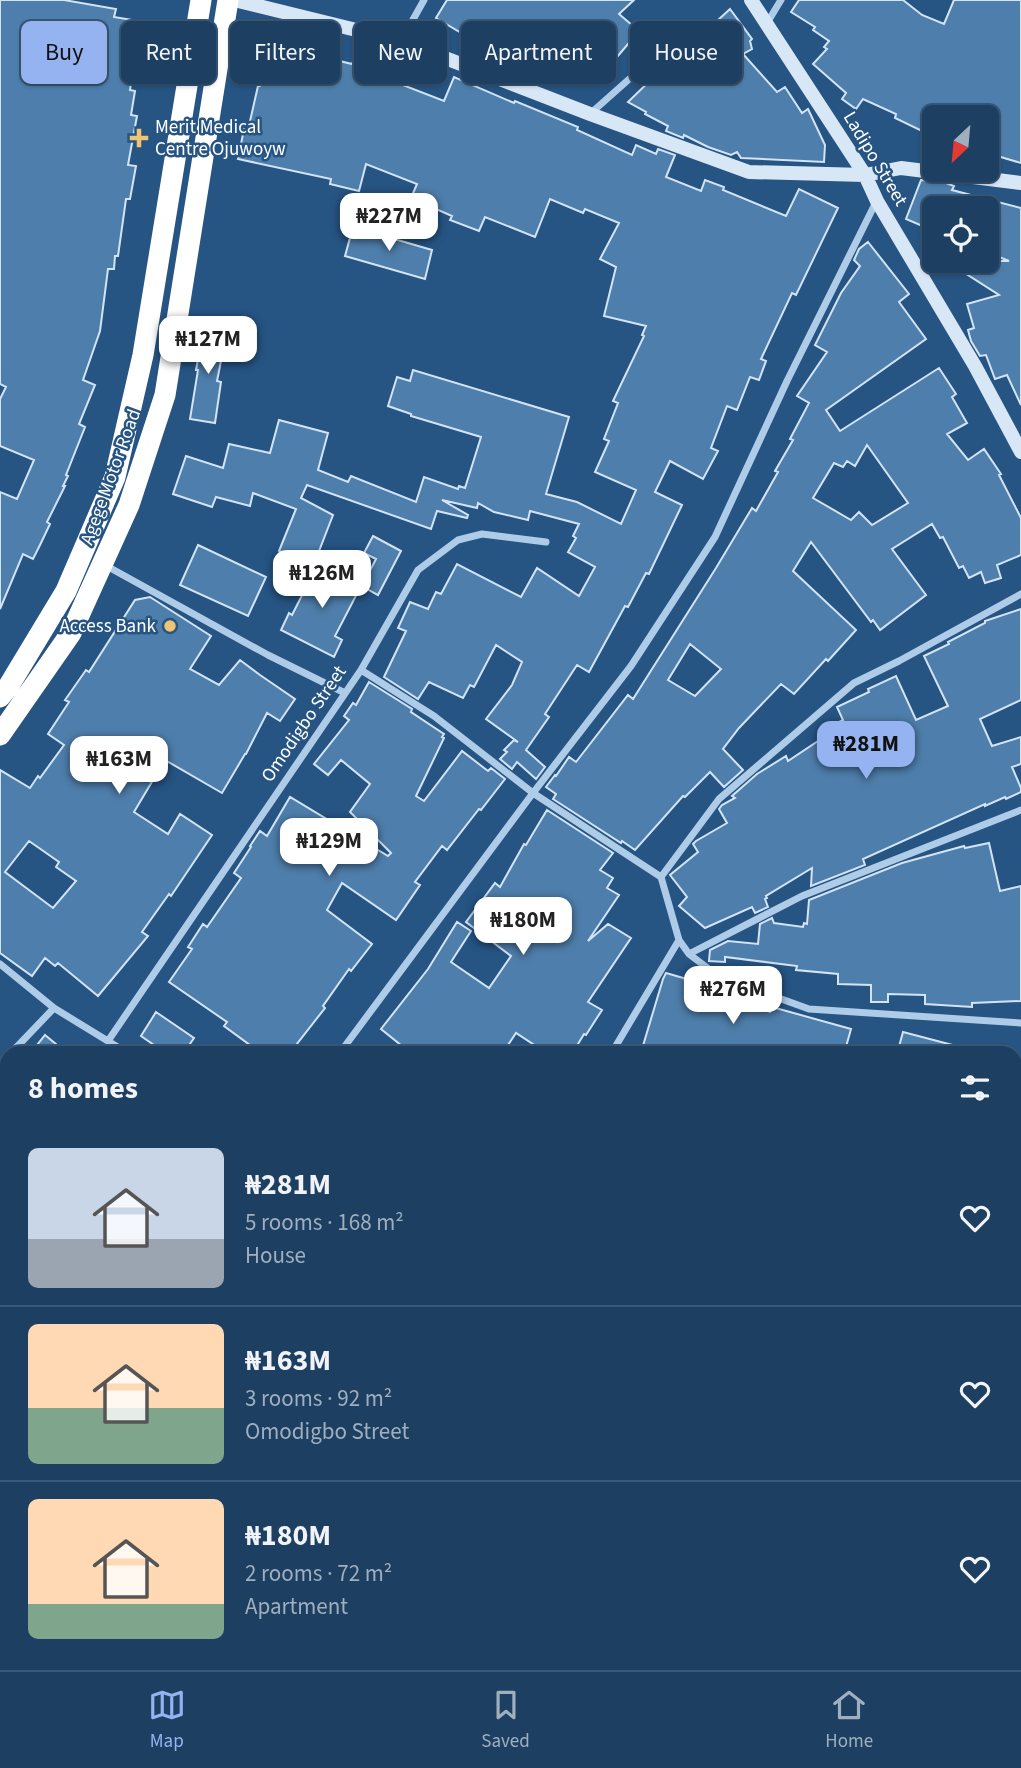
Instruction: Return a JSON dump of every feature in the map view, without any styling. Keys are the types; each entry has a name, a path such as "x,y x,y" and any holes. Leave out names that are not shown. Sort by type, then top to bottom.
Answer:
{"highway":[{"name":"Agege Motor Road","path":"0,697 66,591 115,477 143,355 201,0"},
{"name":"Agege Motor Road","path":"0,735 71,633 129,505 165,395 228,0"}],"street":[{"path":"234,0 354,29"},
{"path":"412,21 424,0"},
{"name":"Ladipo Street","path":"751,0 866,175 877,201 975,366 1021,452"},
{"path":"767,23 781,0"},
{"path":"447,59 749,172 866,175 901,168 1021,183"},
{"path":"590,114 630,78"},
{"path":"345,1046 631,666 715,537 787,381 877,201"},
{"name":"Omodigbo Street","path":"108,1041 345,693 418,570 458,540 482,534 545,542"},
{"path":"103,564 268,655 345,693"},
{"path":"661,877 719,799 854,684 1021,594"},
{"path":"360,670 434,716 533,793 661,877 679,940 689,954 718,976 809,1009 1021,1023"},
{"path":"689,954 802,896 1021,810"},
{"path":"616,1046 679,940"},
{"path":"0,964 54,1008 116,1046"},
{"path":"17,1046 54,1008"}],"building":[{"path":"0,0 64,0 116,9 114,17 138,21 121,21 121,84 131,84 130,90 135,91 131,115 137,116 128,165 136,166 130,199 126,199 118,256 115,256 114,269 108,269 100,331 83,380 95,385 79,424 85,427 66,475 65,486 47,522 50,524 33,559 23,554 0,609 0,492 17,499 34,460 0,446 0,399 6,387 0,384"},
{"path":"447,0 634,0 619,14 630,23 630,42 616,58 616,21 461,21 461,33 447,25 447,21 436,18"},
{"path":"799,0 903,0 922,15 944,24 954,0 1021,0 1021,163 999,157 999,105 922,105 922,131 895,118 896,114 863,99 856,109 842,99 846,93 813,64 827,49 824,47 829,41 813,30 815,27 791,12"},
{"path":"730,9 739,21 717,21"},
{"path":"742,25 752,39 752,49 743,54 777,92 785,87 802,113 808,109 825,145 824,162 741,158 737,152 731,155 684,135 683,138 666,131 668,126 628,102 647,84 742,84"},
{"path":"354,59 354,84 400,84 444,101 454,77 461,80 461,84 470,84 578,127 577,130 632,155 636,145 656,154 658,149 675,155 666,177 701,191 705,180 786,216 799,189 838,208 796,295 792,293 761,359 766,361 759,380 750,377 737,410 727,406 711,448 718,451 703,479 670,461 655,492 682,505 649,574 646,573 628,607 625,606 589,672 577,665 545,714 549,717 526,750 545,767 536,779 517,762 512,769 500,759 507,752 504,750 514,740 518,742 486,719 512,685 522,662 496,645 474,687 470,685 463,698 429,682 418,699 384,677 406,631 398,628 410,602 428,609 436,592 441,594 457,564 521,597 537,568 579,596 595,567 568,552 576,538 573,536 579,524 530,511 528,520 494,512 478,503 477,508 442,500 468,515 467,518 437,511 431,529 307,485 301,498 333,515 314,564 279,551 296,509 253,493 250,506 216,497 212,507 173,494 186,456 223,468 229,444 270,453 279,420 328,433 318,470 348,482 351,476 416,502 424,477 458,489 459,486 465,488 481,437 411,416 388,406 397,377 410,381 413,370 569,417 546,494 577,502 621,524 636,490 595,472 609,441 604,439 618,403 613,401 644,336 642,335 646,326 604,316 616,267 600,259 619,223 585,209 583,213 550,199 535,237 485,217 479,231 450,220 452,216 411,198 417,184 366,164 359,191 330,184 331,179 238,159 244,129 248,130 260,86 340,84 340,61 352,64"},
{"path":"921,180 946,183 954,186 952,190 975,196 922,196 922,226 906,219"},
{"path":"999,202 1021,208 1021,405 1007,375 995,379 986,355 980,356 968,330 974,328 967,304 999,295 965,273 999,273 999,261 1009,261 999,257"},
{"path":"353,227 432,250 425,279 345,256"},
{"path":"868,242 909,294 899,302 926,339 826,410 840,431 939,368 956,394 952,397 967,423 947,434 968,460 984,449 1001,474 999,475 1021,518 1021,555 997,565 1001,578 985,583 981,572 969,578 963,566 959,568 943,537 940,538 932,524 892,549 926,595 880,630 873,620 871,622 811,542 793,571 856,630 794,694 781,684 739,728 723,749 743,770 724,787 710,772 683,796 635,850 553,799 556,794 546,787 569,757 576,762 628,695 633,699 752,508 756,511 778,472 775,471 793,440 790,439 809,403 797,396 827,352 815,345 841,293 860,266 854,260 859,249","holes":["867,445 908,503 872,525 859,512 851,520 813,498 834,463 843,467 847,461 855,466","690,644 721,669 695,696 668,680"]},
{"path":"204,327 227,331 217,381 221,382 215,423 190,419"},
{"path":"373,536 401,551 378,595 362,586 376,559 364,553"},
{"path":"198,545 266,577 248,616 180,585"},
{"path":"318,564 361,586 335,636 342,640 334,657 281,630 289,613 292,615"},
{"path":"150,597 211,636 190,669 219,685 240,660 295,699 280,721 267,713 222,793 165,760 134,812 168,834 180,814 212,835 171,896 169,894 142,932 148,936 98,996 58,963 55,966 45,958 32,976 0,953 0,770 30,788 38,776 40,778 64,745 48,734 69,702 65,700 86,670 89,672 135,600","holes":["29,841 59,862 56,867 76,881 53,908 5,872"]},
{"path":"1021,609 1021,700 980,719 992,746 1021,737 1021,764 1012,767 1021,792 985,804 863,859 865,865 811,886 812,868 766,896 768,907 755,913 752,907 705,928 679,906 687,897 670,875 698,852 693,844 696,841 727,823 719,809 735,798 732,796 757,774 786,756 788,761 824,737 821,732 843,720 837,707 896,676 916,720 948,706 924,656 985,621"},
{"path":"369,682 412,709 411,712 444,734 416,796 424,801 462,751 488,771 491,768 505,779 447,850 442,846 415,882 420,885 396,920 342,883 327,910 372,944 351,971 349,969 323,1006 325,1008 295,1046 251,1046 224,1026 227,1022 169,982 192,949 188,947 203,924 207,927 241,878 234,873 250,846 260,831 267,836 290,797 388,856 391,853 350,812 370,784 341,760 328,775 314,764 349,720 344,716 353,703 356,705"},
{"path":"547,810 613,853 600,870 613,878 607,888 619,895 588,941 608,924 631,938 588,1002 602,1010 577,1046 536,1046 516,1033 507,1046 402,1046 381,1029 428,969 457,922 471,931 451,962 489,988 511,956 466,922 495,883 500,887 524,844 526,845"},
{"path":"989,843 1000,891 1021,886 1021,1001 972,1003 972,1007 925,1004 925,995 888,994 888,1002 871,1002 871,985 838,984 838,974 796,970 797,966 725,957 725,962 709,961 710,950 728,941 758,944 760,924 772,918 774,923 803,927 804,923 807,924 809,900 902,863 964,846 965,848"},
{"path":"666,973 704,984 701,994 746,1007 747,1003 770,1012 772,1007 851,1029 846,1046 643,1046"},
{"path":"156,1012 194,1038 188,1046 155,1046 141,1036"},
{"path":"903,1032 956,1046 899,1046"},
{"path":"45,1035 58,1046 36,1046"}],"place":[{"name":"Merit Medical Centre Ojuwoyw","path":"139,138"},
{"name":"Access Bank","path":"170,626"}]}
